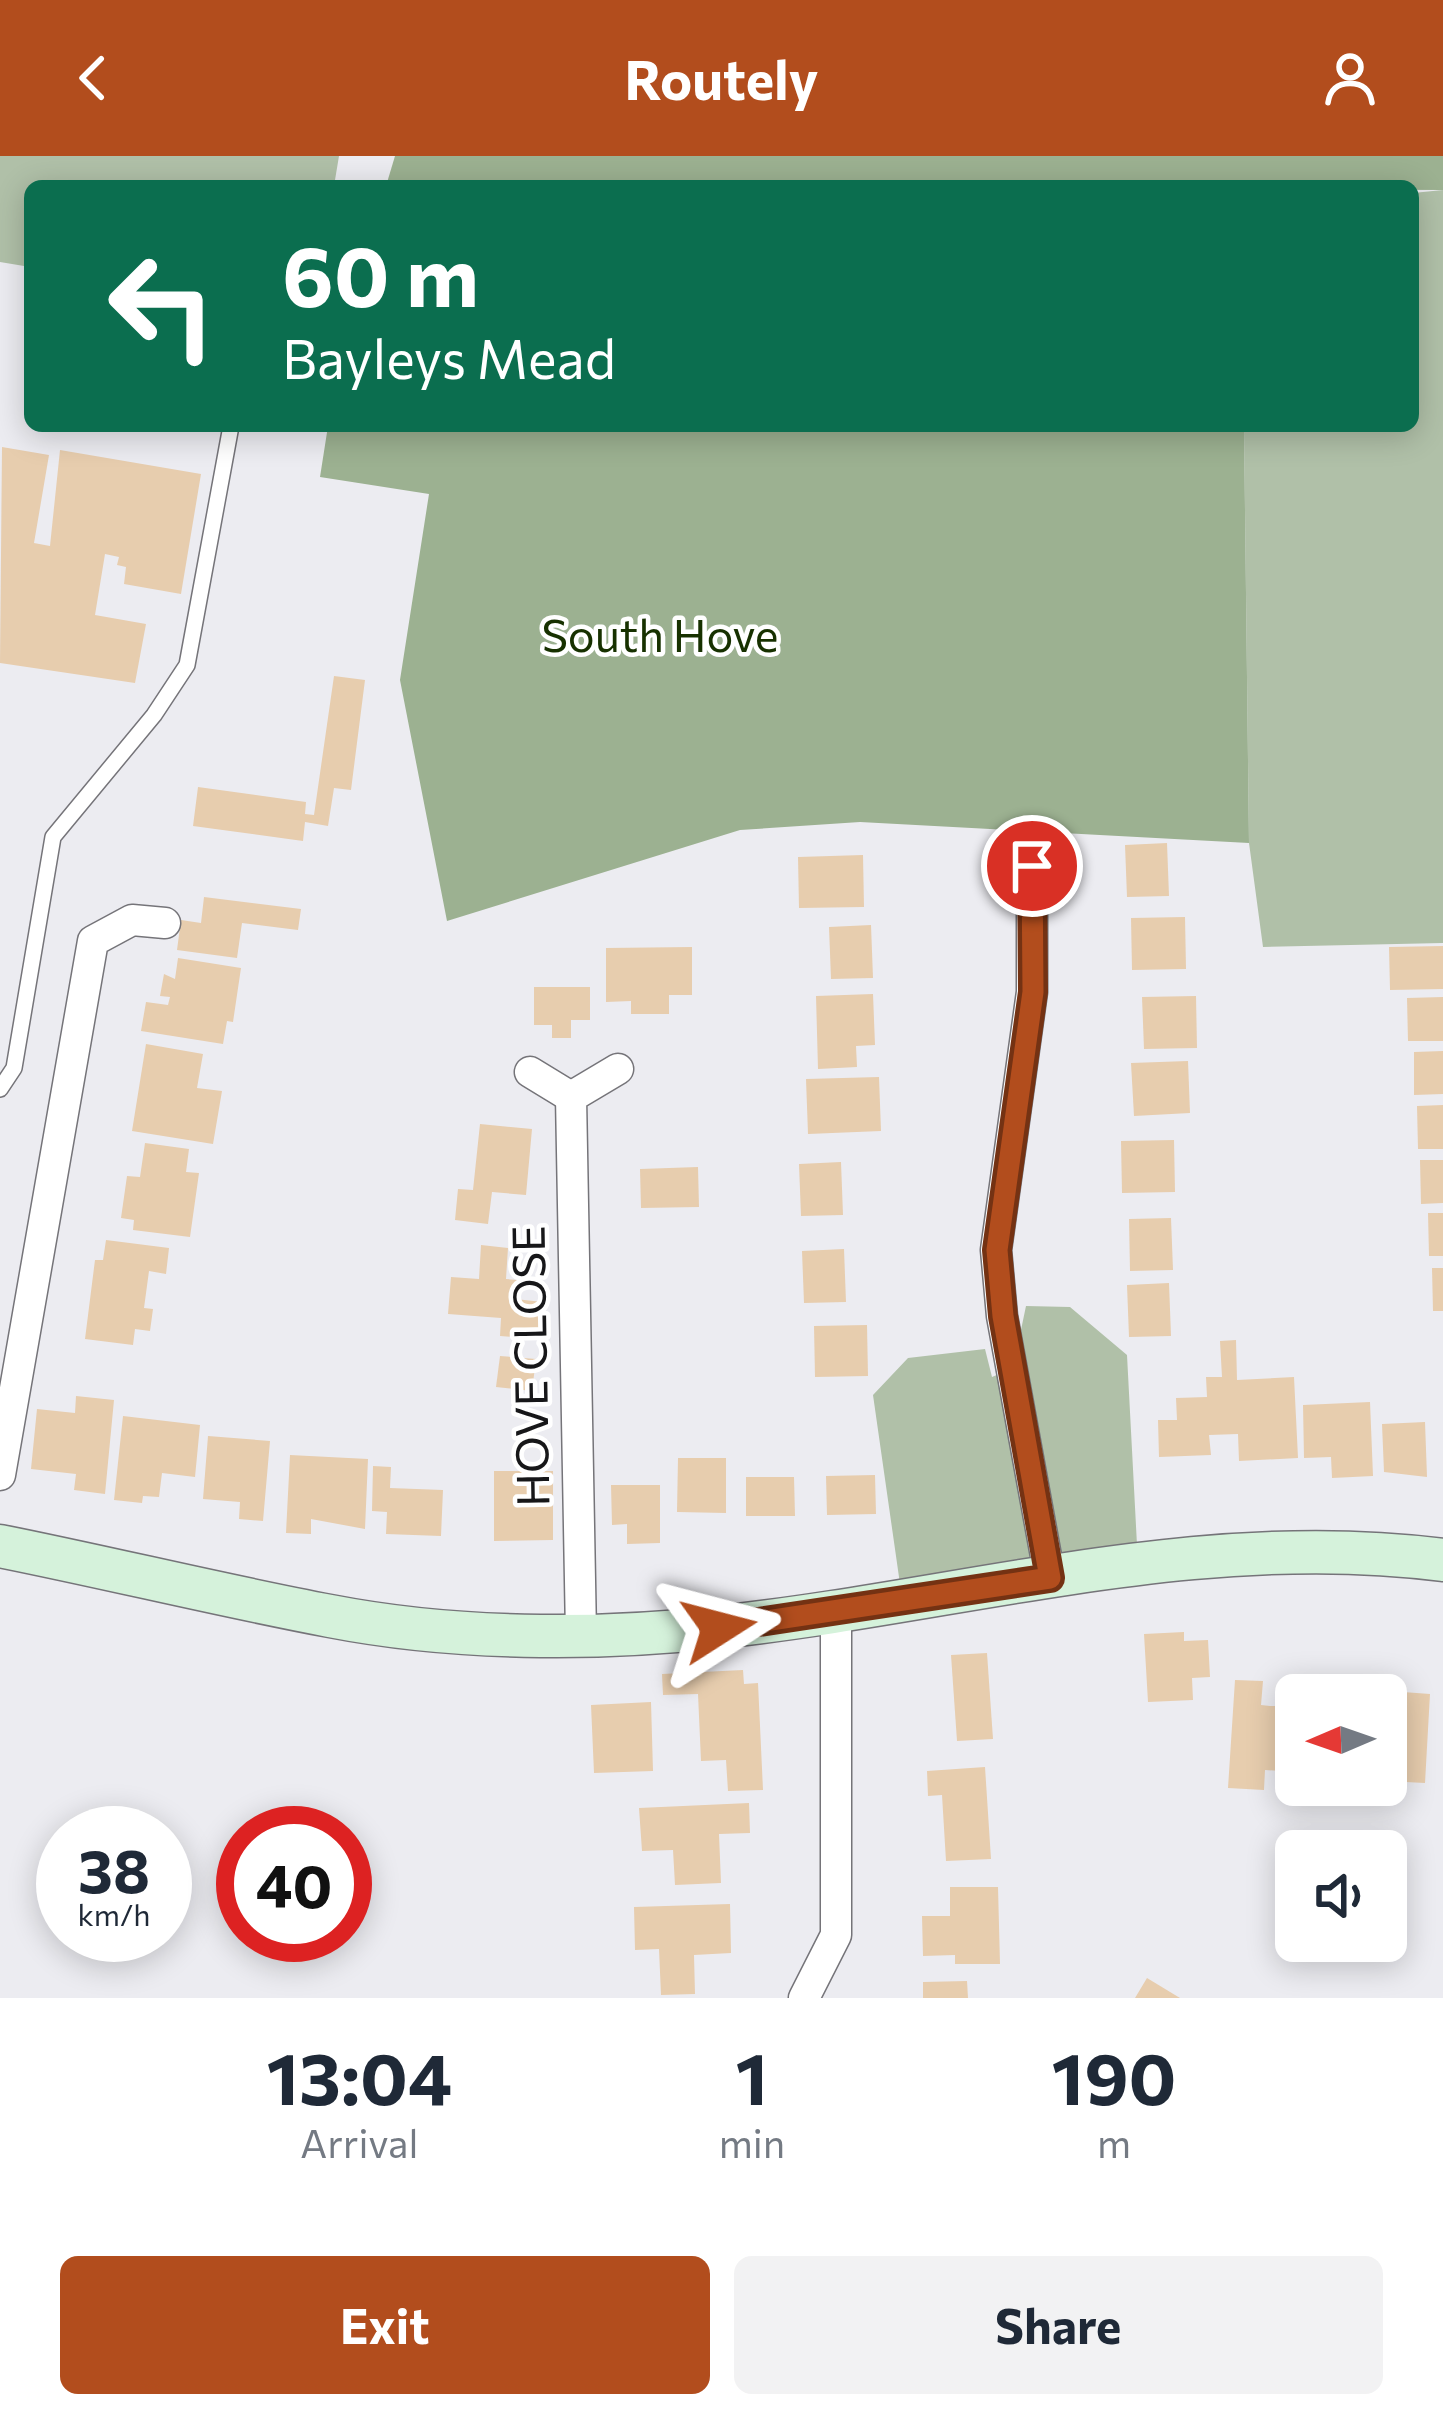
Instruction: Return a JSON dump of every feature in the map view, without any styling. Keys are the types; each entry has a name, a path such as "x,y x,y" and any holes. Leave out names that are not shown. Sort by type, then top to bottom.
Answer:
{"street":[{"path":"1032,866 1033,992 997,1250 1003,1316 1050,1578"},
{"path":"0,1475 93,941 132,920 165,923"},
{"path":"530,1072 571,1097 619,1069"},
{"name":"HOVE CLOSE","path":"571,1097 581,1634"},
{"path":"0,1546 334,1617 464,1631 581,1634 719,1628 1204,1556 1339,1550 1443,1560"},
{"path":"804,1998 836,1935 836,1610"}],"lane":[{"path":"0,1088 14,1068 53,837 154,715 187,665 230,432"}],"green space":[{"path":"0,156 339,156 335,180 24,180 24,266 0,262"},
{"path":"395,156 1443,156 1443,190 1419,190 1419,180 388,180"},
{"path":"1443,190 1443,943 1263,947 1249,843 1244,432 1419,432 1419,192"},
{"name":"South Hove","path":"327,432 1244,432 1249,843 860,822 740,830 447,921 400,680 429,494 320,477"},
{"path":"1026,1306 1070,1307 1127,1355 1138,1564 902,1598 873,1395 908,1358 985,1349 992,1377 1013,1368"}],"building":[{"path":"2,447 49,455 34,543 50,546 60,450 201,474 181,594 124,584 126,567 117,565 119,557 105,554 95,615 146,624 135,683 0,663"},
{"path":"334,676 365,680 351,790 334,788 328,826 305,822 303,841 193,826 198,787 306,802 305,814 314,815"},
{"path":"1167,843 1169,896 1127,897 1125,845"},
{"path":"863,855 864,907 799,908 798,857"},
{"path":"204,897 301,909 298,930 242,923 237,958 177,950 181,920 201,923"},
{"path":"1185,917 1186,969 1132,970 1131,918"},
{"path":"871,925 873,978 831,979 829,927"},
{"path":"1443,946 1443,989 1390,990 1389,947"},
{"path":"692,947 692,995 669,995 669,1014 631,1014 631,1001 606,1002 606,948"},
{"path":"178,958 241,968 233,1022 227,1021 223,1044 141,1031 146,1002 168,1005 170,997 160,996 164,974 175,979"},
{"path":"534,987 590,987 590,1020 571,1020 571,1038 552,1038 552,1025 534,1025"},
{"path":"873,994 875,1045 856,1046 857,1067 818,1069 816,996"},
{"path":"1196,996 1197,1048 1144,1049 1142,997"},
{"path":"1443,997 1443,1041 1408,1041 1407,998"},
{"path":"146,1044 203,1054 197,1088 222,1091 213,1144 132,1131"},
{"path":"1443,1051 1443,1094 1414,1095 1414,1052"},
{"path":"1188,1061 1190,1113 1134,1116 1131,1063"},
{"path":"879,1077 881,1131 808,1134 806,1079"},
{"path":"1443,1105 1443,1149 1418,1149 1417,1106"},
{"path":"480,1124 532,1129 526,1195 492,1192 488,1224 455,1220 458,1189 473,1190"},
{"path":"1174,1140 1175,1192 1122,1193 1121,1141"},
{"path":"145,1143 189,1149 186,1172 199,1173 190,1237 133,1230 134,1220 121,1218 127,1176 140,1177"},
{"path":"1420,1160 1443,1160 1443,1203 1421,1204"},
{"path":"841,1162 843,1215 801,1216 799,1164"},
{"path":"698,1167 699,1207 641,1208 640,1169"},
{"path":"1428,1213 1443,1213 1443,1256 1429,1256"},
{"path":"1171,1218 1173,1270 1130,1271 1129,1219"},
{"path":"106,1240 169,1248 166,1274 149,1271 144,1308 153,1309 150,1331 135,1329 133,1345 85,1339 95,1260 103,1260"},
{"path":"481,1245 508,1248 506,1279 517,1280 515,1299 543,1302 540,1339 500,1336 501,1318 448,1314 451,1277 479,1279"},
{"path":"844,1249 846,1302 804,1303 802,1251"},
{"path":"1432,1268 1443,1268 1443,1311 1433,1311"},
{"path":"1169,1283 1171,1336 1129,1337 1127,1285"},
{"path":"867,1325 868,1376 815,1377 814,1326"},
{"path":"1236,1340 1237,1380 1294,1377 1298,1458 1239,1461 1238,1434 1209,1435 1211,1455 1159,1457 1158,1420 1177,1420 1176,1398 1207,1397 1206,1377 1222,1377 1220,1341"},
{"path":"500,1356 536,1359 532,1391 496,1387"},
{"path":"76,1396 114,1400 105,1494 74,1490 76,1474 31,1469 37,1409 75,1413"},
{"path":"1370,1402 1373,1476 1332,1478 1331,1457 1304,1458 1303,1405"},
{"path":"123,1416 200,1425 195,1477 162,1473 159,1497 143,1496 142,1503 114,1500"},
{"path":"1425,1422 1427,1477 1384,1472 1382,1424"},
{"path":"208,1436 270,1441 263,1521 239,1519 240,1502 203,1499"},
{"path":"290,1455 368,1459 365,1529 311,1519 311,1534 286,1533"},
{"path":"678,1458 726,1458 726,1513 677,1512"},
{"path":"373,1466 391,1467 390,1488 443,1490 441,1536 386,1534 387,1512 372,1511"},
{"path":"494,1471 553,1471 553,1540 494,1541"},
{"path":"875,1475 876,1514 827,1515 826,1476"},
{"path":"746,1477 794,1477 795,1516 746,1516"},
{"path":"611,1485 660,1485 660,1543 627,1544 627,1524 612,1525"},
{"path":"1184,1632 1184,1641 1208,1640 1210,1677 1192,1678 1193,1700 1148,1702 1144,1634"},
{"path":"987,1653 993,1739 957,1741 951,1655"},
{"path":"743,1670 744,1684 758,1683 763,1790 728,1791 726,1760 701,1761 698,1694 663,1695 662,1674"},
{"path":"1235,1680 1263,1681 1261,1705 1275,1706 1275,1771 1265,1770 1264,1790 1228,1788"},
{"path":"1407,1692 1430,1694 1425,1783 1407,1782"},
{"path":"651,1702 653,1771 594,1773 591,1705"},
{"path":"985,1767 991,1859 946,1861 942,1795 928,1796 927,1771"},
{"path":"749,1803 750,1833 719,1834 721,1883 675,1885 673,1850 642,1851 639,1808"},
{"path":"950,1887 998,1887 1000,1964 955,1964 955,1955 923,1956 922,1916 950,1916"},
{"path":"730,1904 731,1953 694,1955 695,1994 661,1995 659,1949 635,1950 634,1907"},
{"path":"1147,1978 1180,1998 1135,1998"},
{"path":"967,1981 968,1998 923,1998 923,1982"}],"route":[{"path":"719,1628 1050,1578 1003,1316 997,1250 1033,992 1032,866"}]}
